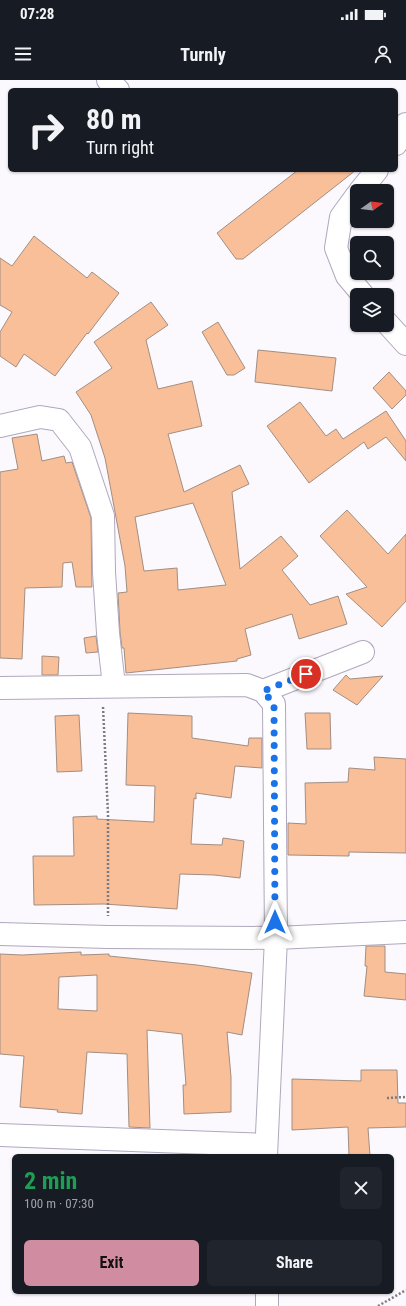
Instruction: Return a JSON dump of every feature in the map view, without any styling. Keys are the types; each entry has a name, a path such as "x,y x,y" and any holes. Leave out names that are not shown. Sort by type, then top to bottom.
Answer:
{"street":[{"path":"108,80 116,88"},
{"path":"398,140 406,124"},
{"path":"366,184 375,172"},
{"path":"350,205 341,217 336,248 347,276 357,288"},
{"path":"394,331 406,344"},
{"path":"0,426 3,424 40,417 59,420 80,447 103,516 104,572 108,633 108,686"},
{"path":"263,691 363,652"},
{"path":"0,688 247,685 263,691 274,704 276,938 266,1151 0,1135"},
{"path":"0,934 276,938 406,932"},
{"path":"267,1294 267,1306"}],"path":[{"path":"108,686 108,936"},
{"path":"387,1098 406,1097"},
{"path":"378,1306 406,1290"}],"building":[{"path":"295,172 353,172 243,259 236,259 217,233"},
{"path":"34,236 87,278 92,272 119,293 55,376 24,354 16,367 0,356 0,332 12,312 0,305 0,258 12,266"},
{"path":"151,302 168,325 146,340 158,389 192,381 202,426 168,434 184,492 240,465 249,484 232,492 240,569 281,536 298,556 282,570 310,605 338,596 347,624 299,639 292,614 245,629 251,655 237,659 237,661 126,673 124,648 122,648 120,632 118,593 127,592 125,566 105,458 91,415 76,392 112,368 94,342","holes":["193,503 226,585 178,590 177,568 144,571 135,517"]},
{"path":"218,322 245,368 234,375 227,375 202,332"},
{"path":"258,350 336,358 332,391 255,382"},
{"path":"389,372 406,391 406,395 392,409 373,388"},
{"path":"300,402 326,436 336,429 343,439 386,411 406,441 406,461 386,437 368,449 364,442 309,483 267,426"},
{"path":"37,434 42,461 64,456 66,463 72,462 91,518 92,587 76,587 72,562 63,563 62,587 25,588 22,659 0,658 0,472 18,469 12,438"},
{"path":"347,510 388,554 406,534 406,601 382,627 346,594 367,587 320,536"},
{"path":"96,636 98,652 86,653 84,638"},
{"path":"42,656 59,657 58,675 42,675"},
{"path":"346,675 350,679 383,676 357,705 333,690"},
{"path":"128,713 192,716 192,738 248,746 249,738 262,738 262,768 235,766 231,798 196,793 196,799 194,798 191,844 222,845 223,838 244,841 240,878 214,875 180,874 177,909 104,904 34,905 33,856 74,856 73,817 97,816 97,819 154,822 155,786 126,785"},
{"path":"305,713 330,713 331,749 307,749"},
{"path":"79,715 82,771 57,772 55,716"},
{"path":"374,757 406,759 406,853 349,852 349,856 288,855 288,823 306,824 305,783 348,782 349,768 375,770"},
{"path":"366,946 385,946 385,972 406,974 406,1000 364,996 367,966 365,966"},
{"path":"81,952 81,955 109,954 109,956 197,965 252,973 242,1035 227,1032 231,1077 231,1112 184,1114 183,1085 186,1085 182,1034 147,1030 150,1128 129,1127 127,1054 87,1052 82,1114 57,1112 58,1110 20,1107 24,1056 0,1054 0,954 22,955","holes":["97,975 97,1011 58,1009 59,977"]},
{"path":"361,1070 397,1070 398,1103 406,1103 406,1127 368,1128 370,1154 349,1154 348,1127 292,1130 292,1079 361,1081"}],"route":[{"path":"275,922 274,704 263,691 306,674"}]}
